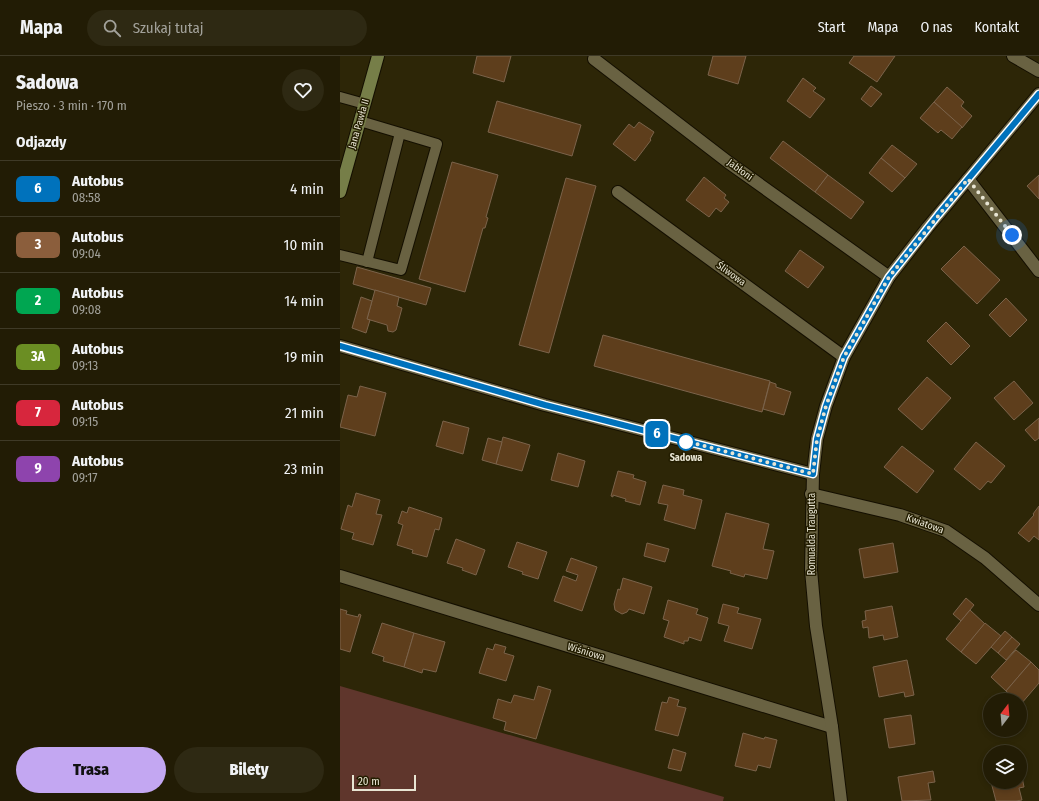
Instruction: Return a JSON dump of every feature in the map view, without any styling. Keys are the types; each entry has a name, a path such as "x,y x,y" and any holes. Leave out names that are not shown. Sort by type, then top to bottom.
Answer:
{"street":[{"name":"Jana Pawła II","path":"340,192 378,56"},
{"path":"1013,56 1039,71"},
{"name":"Jabłoni","path":"594,59 728,162 889,277"},
{"name":"Romualda Traugutta","path":"841,801 832,726 816,626 811,570 811,494 817,439 826,406 844,357 889,277 1039,94"},
{"path":"968,179 1039,271"},
{"name":"Śliwowa","path":"618,192 844,357"},
{"path":"340,346 545,405 813,474"},
{"name":"Kwiatowa","path":"811,494 900,515 946,531 985,558 1039,605"},
{"name":"Wiśniowa","path":"340,576 832,726"}],"lane":[{"path":"340,97 365,104"},
{"path":"340,255 401,270 437,144 360,121"},
{"path":"367,262 400,133"}],"shaded area":[{"path":"340,686 724,797 723,801 340,801"}],"building":[{"path":"477,56 511,56 504,82 473,73"},
{"path":"713,56 746,56 738,84 708,75"},
{"path":"854,56 895,56 877,82 849,63"},
{"path":"803,78 816,88 813,91 825,99 810,118 787,101"},
{"path":"871,86 882,94 871,107 861,99"},
{"path":"947,87 964,102 961,106 972,116 962,128 934,102"},
{"path":"497,101 581,125 572,156 488,132"},
{"path":"934,102 962,127 952,139 941,130 938,133 920,118"},
{"path":"639,122 654,132 650,139 651,140 635,161 613,144 629,124 634,128"},
{"path":"783,141 828,175 815,192 770,158"},
{"path":"892,145 917,164 905,178 881,158"},
{"path":"881,158 905,178 892,192 869,173"},
{"path":"452,162 498,175 486,217 488,218 485,228 483,228 465,292 419,279"},
{"path":"828,175 864,202 851,219 815,192"},
{"path":"1039,175 1039,199 1027,186"},
{"path":"704,177 726,195 724,198 729,202 721,212 716,208 709,217 686,200"},
{"path":"566,178 596,186 549,353 519,345"},
{"path":"964,246 1000,280 977,304 941,269"},
{"path":"800,250 824,267 808,288 785,271"},
{"path":"357,267 431,288 426,305 353,284"},
{"path":"375,290 399,297 397,306 402,308 396,330 393,332 388,331 387,325 367,319"},
{"path":"361,297 372,301 367,319 370,320 366,333 352,328"},
{"path":"1006,298 1027,320 1010,337 989,315"},
{"path":"946,322 970,346 951,365 927,341"},
{"path":"603,335 770,381 762,412 594,366"},
{"path":"927,377 951,398 922,430 898,409"},
{"path":"1014,381 1033,403 1014,420 994,398"},
{"path":"770,382 776,384 776,387 791,392 784,415 763,409"},
{"path":"360,386 386,393 375,436 340,427 348,395 357,397"},
{"path":"1039,418 1039,438 1035,441 1025,430"},
{"path":"443,421 469,428 463,454 436,446"},
{"path":"503,437 530,445 522,471 496,464"},
{"path":"488,438 502,442 496,464 482,460"},
{"path":"976,442 1005,466 991,483 988,481 980,490 954,469"},
{"path":"902,446 934,471 917,493 884,467"},
{"path":"558,453 585,461 578,487 551,480"},
{"path":"618,471 634,475 633,478 646,482 640,505 625,501 626,499 613,495 613,497 611,496"},
{"path":"663,485 684,490 683,495 702,500 695,529 664,520 668,505 658,503"},
{"path":"356,493 380,500 376,514 382,515 373,545 352,539 354,533 341,529 348,505 352,507"},
{"path":"1039,506 1039,540 1034,536 1029,542 1018,533 1034,515 1033,514"},
{"path":"409,507 442,518 439,530 435,529 427,557 412,553 413,550 397,545 403,525 398,523 402,511 407,513"},
{"path":"726,513 769,524 763,549 774,551 767,579 745,574 744,577 730,573 731,571 712,566"},
{"path":"456,539 485,550 476,575 462,570 463,568 447,563"},
{"path":"517,542 547,552 538,579 522,574 523,572 508,567"},
{"path":"647,543 669,549 665,562 644,556"},
{"path":"893,543 898,572 864,578 859,549"},
{"path":"571,558 597,567 582,611 554,601 563,576 576,581 578,575 566,571"},
{"path":"623,578 652,587 644,614 629,609 627,612 622,614 615,610 614,604"},
{"path":"966,598 974,605 961,621 953,614"},
{"path":"668,600 698,609 696,614 708,618 701,641 689,637 688,641 684,641 684,644 664,637 669,621 663,619"},
{"path":"723,604 739,608 737,613 761,619 752,649 724,641 729,626 718,623"},
{"path":"892,606 898,637 884,640 883,635 869,638 868,627 863,628 862,621 866,620 865,611"},
{"path":"340,609 347,611 346,614 358,617 359,614 361,615 350,652 340,649"},
{"path":"970,610 985,624 961,652 946,639"},
{"path":"382,623 414,633 404,667 383,661 384,657 372,653"},
{"path":"985,623 1001,636 976,664 961,652"},
{"path":"1005,631 1012,637 998,653 991,647"},
{"path":"414,633 445,642 436,672 423,669 422,673 404,667"},
{"path":"1012,637 1020,644 1006,660 998,653"},
{"path":"495,644 506,647 504,653 514,656 506,681 479,673 487,648 493,650"},
{"path":"1016,650 1031,662 1006,691 991,677"},
{"path":"907,660 914,695 905,697 904,692 879,697 873,667"},
{"path":"1031,662 1039,670 1039,683 1027,697 1027,693 1008,693 1006,691"},
{"path":"538,686 551,690 536,739 504,730 506,722 493,718 498,699 511,703 514,695 534,700"},
{"path":"669,697 679,700 677,706 686,708 678,736 655,730 662,702 667,703"},
{"path":"911,715 915,744 889,748 884,719"},
{"path":"743,733 764,739 765,737 777,740 770,768 758,765 756,771 735,766"},
{"path":"673,749 686,753 681,771 668,768"},
{"path":"933,771 935,782 928,783 931,800 902,801 898,777"},
{"path":"993,789 1019,789 1022,800 996,801"}],"bus line":[{"name":"6","path":"340,346 545,405 813,474 817,439 826,406 844,357 889,277 928,227 1039,94"}],"place":[{"name":"Sadowa","path":"686,442"}],"route":[{"path":"686,442 685,441 813,474 817,439 826,406 844,357 889,277 968,179 1012,235"}]}
